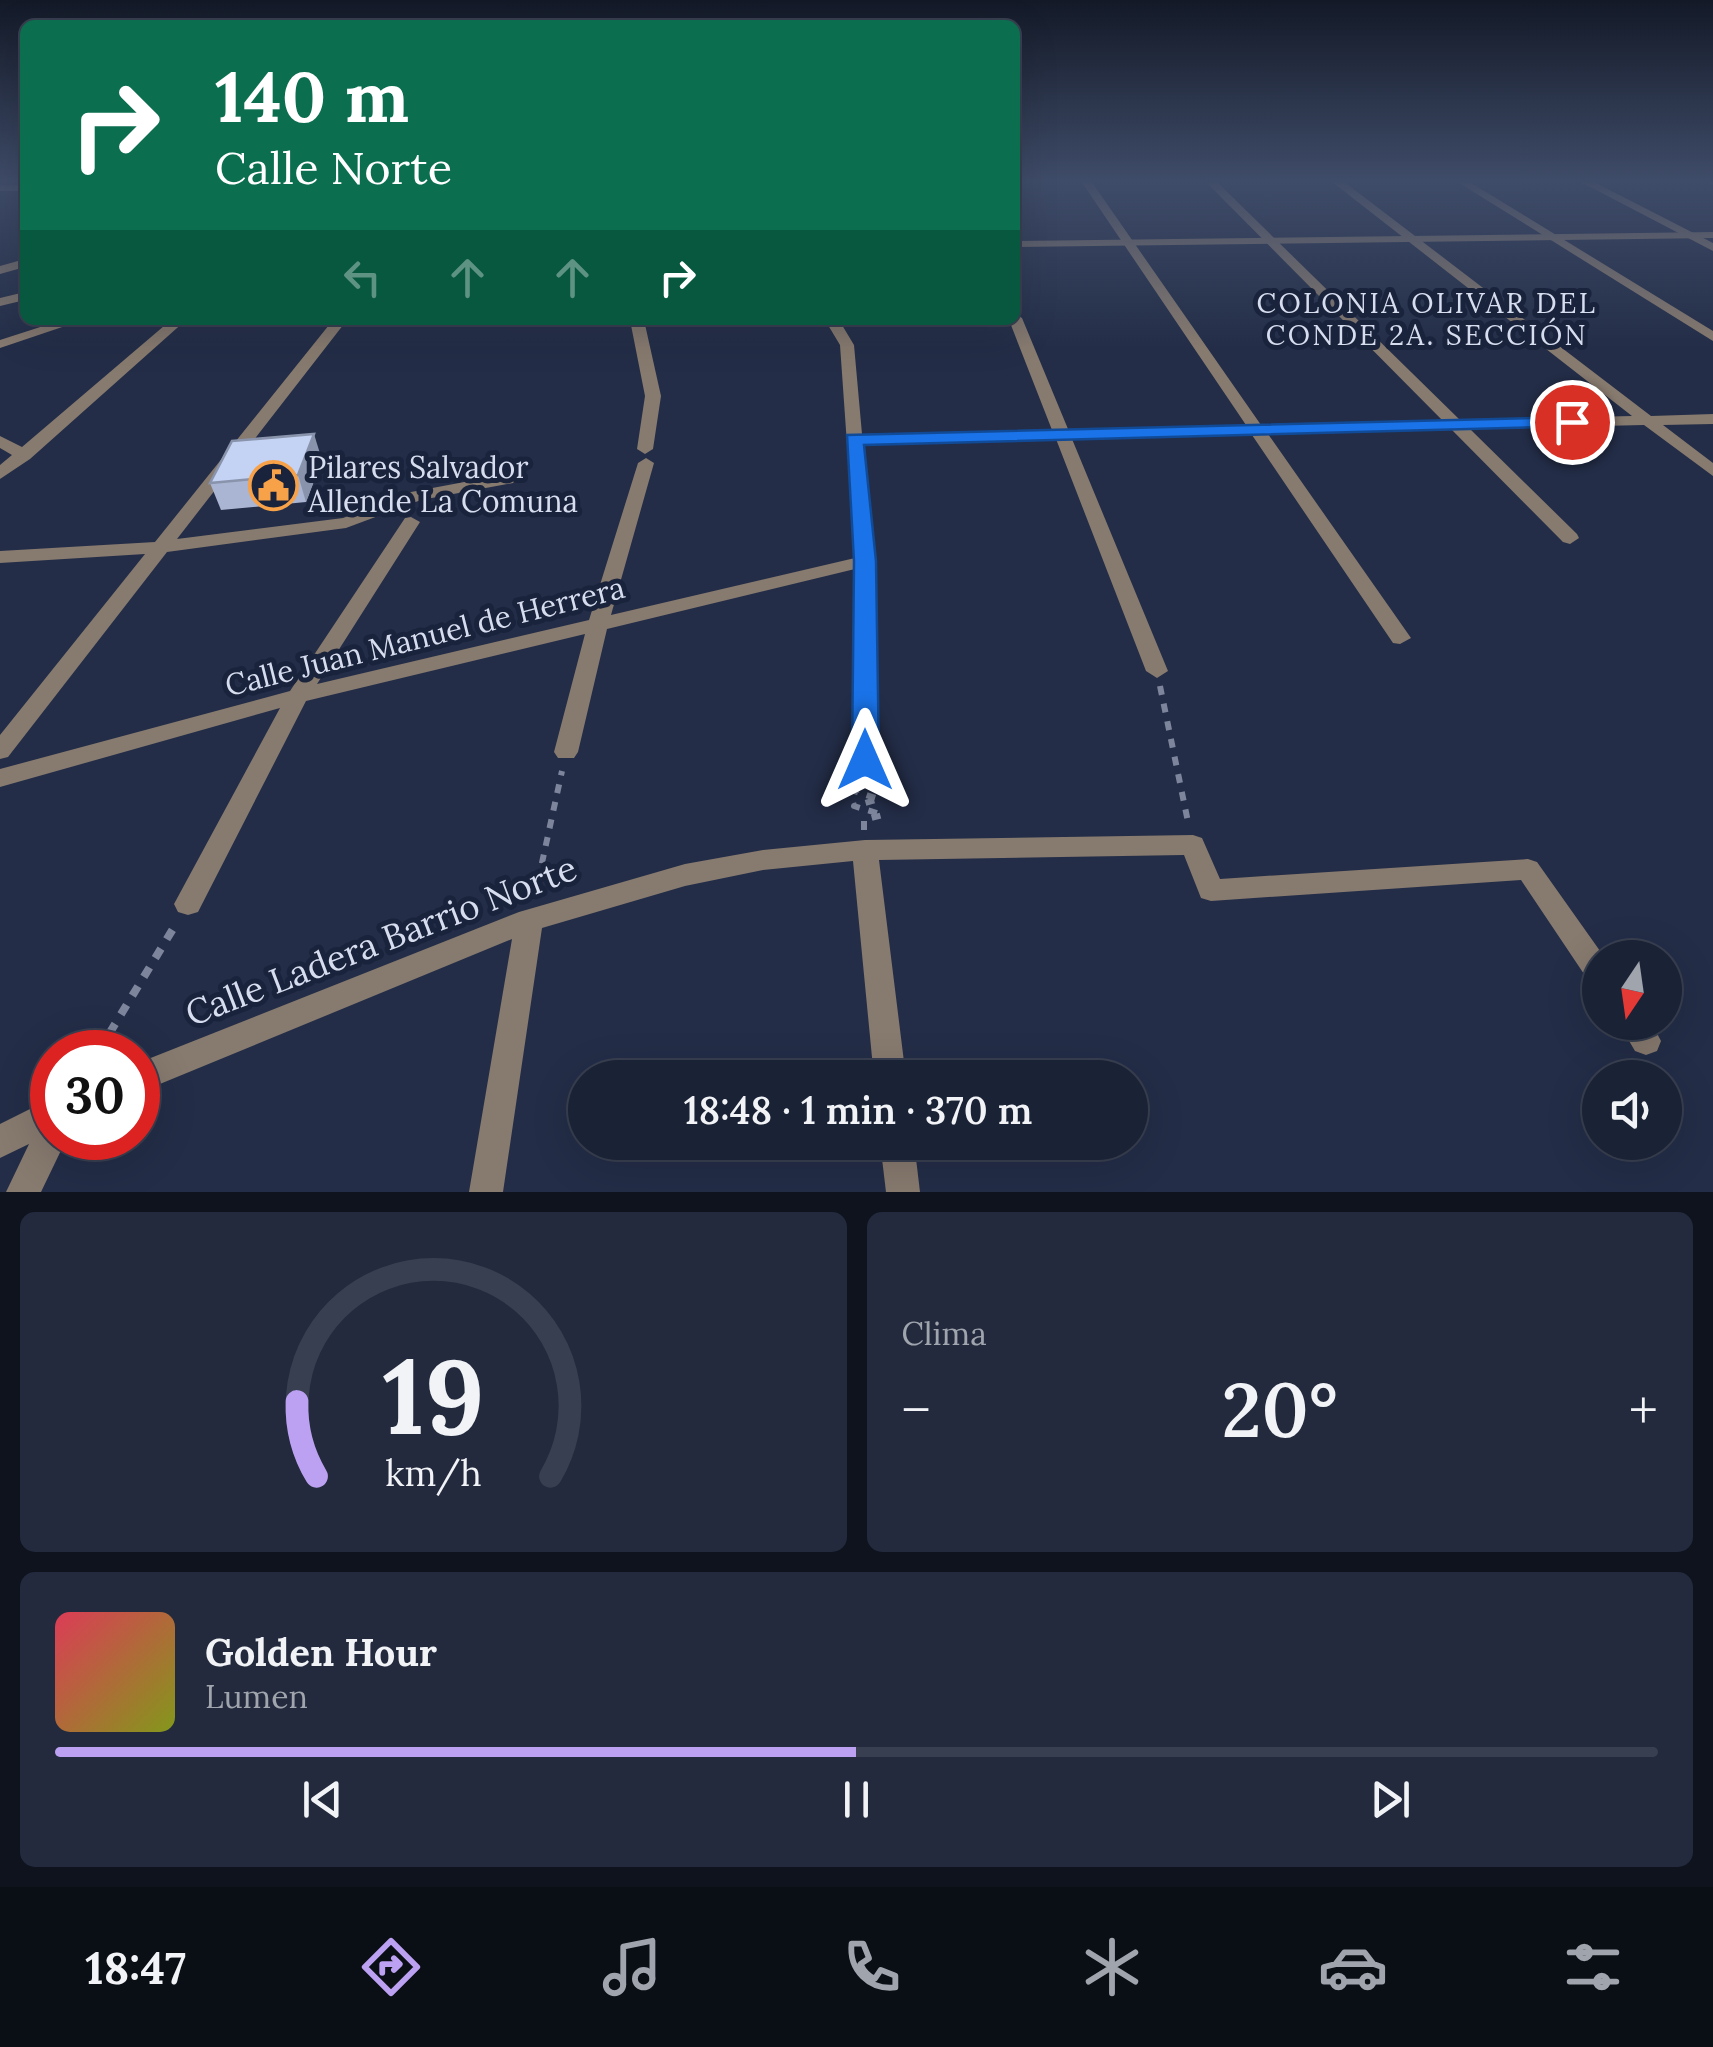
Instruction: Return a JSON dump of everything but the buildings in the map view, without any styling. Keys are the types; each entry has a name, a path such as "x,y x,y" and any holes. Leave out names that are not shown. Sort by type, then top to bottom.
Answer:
{"street":[{"path":"1122,237 1400,638"},
{"path":"1265,237 1570,538"},
{"path":"1552,237 1713,337"},
{"path":"1020,244 1603,237"},
{"path":"1689,237 1713,248"},
{"path":"1410,238 1713,470"},
{"path":"0,344 60,325"},
{"path":"0,474 173,325"},
{"path":"0,751 336,325"},
{"path":"566,752 646,456 653,396 638,325"},
{"path":"835,325 847,346 865,561 865,760"},
{"path":"1018,325 1157,672"},
{"path":"854,439 1713,419"},
{"path":"0,441 24,455"},
{"path":"0,556 160,546 346,523 416,496 507,479"},
{"path":"188,904 298,696 411,522"},
{"name":"Calle Juan Manuel de Herrera","path":"0,778 298,696 865,561"},
{"path":"1193,845 1211,890 1528,869 1582,948"},
{"name":"Calle Ladera Barrio Norte","path":"160,1069 530,920 685,875 763,860 865,850 1193,845"},
{"path":"865,850 888,1060"},
{"path":"486,1192 530,920"},
{"path":"0,1142 30,1126"},
{"path":"23,1192 38,1160"},
{"path":"900,1160 903,1192"}],"path":[{"path":"1157,672 1193,845"},
{"path":"530,920 566,752"},
{"path":"865,760 894,779 854,791 879,800 854,806 883,815 864,820 865,850"},
{"path":"111,1030 188,904"}],"place":[{"name":"Pilares Salvador Allende La Comuna","path":"273,485"}],"district":[{"name":"COLONIA OLIVAR DEL CONDE 2A. SECCIÓN","path":"1427,319"}],"route":[{"path":"865,760 865,561 854,439 1572,422"}]}
